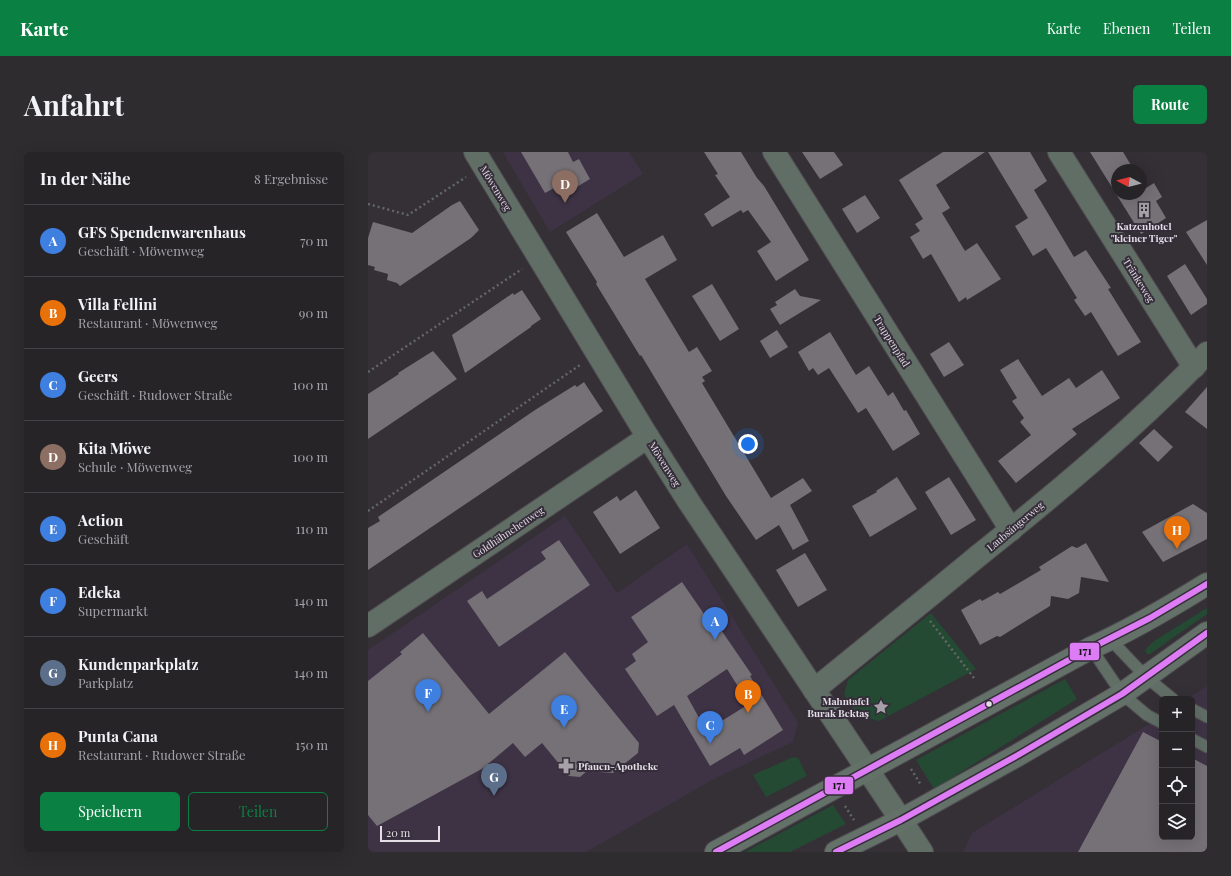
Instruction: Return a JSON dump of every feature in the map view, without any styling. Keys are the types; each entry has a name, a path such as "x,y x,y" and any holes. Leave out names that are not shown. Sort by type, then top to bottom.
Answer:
{"main road":[{"path":"716,852 1100,644 1207,584"},
{"path":"836,852 902,820 1011,759 1122,694 1207,633"}],"street":[{"name":"Trappenpfad","path":"774,152 1011,530"},
{"name":"Tränkeweg","path":"1059,152 1200,360"},
{"name":"Möwenweg","path":"479,159 648,437 693,508 922,852"},
{"name":"Laubsängerweg","path":"814,690 1011,530 1082,470 1139,420 1200,360"},
{"name":"Goldhähnchenweg","path":"368,626 648,437"}],"lane":[{"path":"1100,644 1146,677 1169,696"},
{"path":"1100,644 1122,694 1147,715 1159,722"},
{"path":"1195,711 1207,717"},
{"path":"1195,742 1207,748"}],"path":[{"path":"368,204 408,215 479,159"},
{"path":"368,372 539,257"},
{"path":"368,511 597,353"},
{"path":"930,621 974,678"},
{"path":"908,765 922,788"},
{"path":"843,804 854,820"}],"shaded area":[{"path":"503,152 629,152 643,174 550,232"},
{"path":"565,516 617,593 687,544 798,723 793,742 714,779 586,852 368,852 368,650"},
{"path":"1207,686 1207,852 963,852 972,833 1159,718 1159,840 1195,840 1195,696 1192,696"}],"green space":[{"path":"1207,608 1207,614 1150,654 1147,654 1145,651 1154,641"},
{"path":"931,613 976,669 879,721 857,715 844,694 848,680"},
{"path":"1065,679 1077,699 934,789 916,760"},
{"path":"795,757 798,758 807,776 766,797 753,775"},
{"path":"833,805 846,824 790,852 745,852"}],"building":[{"path":"521,152 568,152 573,162 579,159 590,179 570,191 565,182 545,193"},
{"path":"704,152 741,152 757,178 764,186 809,260 776,281 757,251 771,242 748,210 743,213 741,210 712,227 704,214 730,197 715,175 718,174"},
{"path":"802,152 834,152 843,165 820,179"},
{"path":"943,152 985,152 936,185 950,208 942,213 965,251 977,243 1001,279 967,300 966,297 959,302 931,254 923,259 910,237 920,231 915,224 923,219 899,180"},
{"path":"988,152 1030,152 1047,181 1034,190 1074,257 1086,250 1111,288 1108,289 1141,342 1118,356 1091,312 1085,316 1074,300 1077,298 1046,248 1033,256 1015,226 1028,218"},
{"name":"Katzenhotel \"kleiner Tiger\"","path":"1090,152 1123,152 1130,164 1111,164 1111,186"},
{"name":"Katzenhotel \"kleiner Tiger\"","path":"1154,183 1162,197 1156,201 1166,218 1141,234 1120,200 1147,200 1147,187"},
{"path":"865,195 880,218 857,233 842,209"},
{"path":"460,201 479,230 471,238 400,286 397,283 387,280 388,274 374,270 375,267 368,265 368,238 373,222 412,233"},
{"path":"597,213 624,257 663,235 677,260 645,279 689,352 697,347 712,371 702,377 705,381 702,383 771,498 803,478 812,491 790,505 809,541 793,550 779,525 756,540 726,496 641,355 640,356 596,284 597,282 566,232"},
{"path":"1207,220 1207,265 1186,232"},
{"path":"1185,264 1207,299 1207,304 1191,315 1167,276"},
{"path":"712,284 739,329 720,341 692,296"},
{"path":"795,289 800,296 821,300 780,325 770,309 777,305 775,302"},
{"path":"522,290 541,319 465,373 452,335 513,293 514,295"},
{"path":"777,330 788,347 770,358 760,341"},
{"path":"830,332 856,375 869,366 888,396 893,392 904,411 906,410 920,434 893,451 866,408 858,413 829,368 818,375 813,368 809,371 798,352"},
{"path":"949,342 964,365 944,377 930,354"},
{"path":"433,351 457,379 368,439 368,394"},
{"path":"1018,359 1042,396 1069,378 1076,388 1102,370 1120,398 1072,429 1077,434 1016,483 998,461 1031,435 1020,422 1024,418 1012,401 1017,398 1000,370"},
{"path":"584,382 603,411 368,570 368,528 380,521 378,517 535,410 575,385 577,387"},
{"path":"1207,387 1207,429 1185,412"},
{"path":"1154,429 1173,447 1158,462 1139,443"},
{"path":"897,477 917,509 870,537 852,506 877,492 876,491"},
{"path":"949,477 976,520 951,535 925,492"},
{"path":"636,490 660,528 620,554 593,512 617,496 620,501"},
{"path":"1193,504 1207,513 1207,539 1163,562 1142,532"},
{"path":"559,540 590,585 499,647 467,601 482,591 487,599 546,559 541,552"},
{"path":"1086,543 1109,582 1081,577 1079,593 1068,599 1051,596 1050,606 1000,637 997,636 980,645 961,610 980,599 982,601 998,592 1000,594 1041,570 1039,567 1072,546 1077,548"},
{"path":"805,553 827,590 798,607 776,570"},
{"path":"682,582 704,614 707,611 715,621 752,675 750,676 783,730 744,755 740,748 710,766 674,705 657,716 625,669 636,661 632,654 648,642 631,617","holes":["727,669 749,704 712,727 709,721 703,725 687,696"]},
{"path":"423,633 489,714 565,652 639,743 638,753 613,773 587,771 580,777 569,776 542,743 525,757 513,743 488,764 489,765 377,826 368,815 368,681 402,654 400,652"},
{"path":"1143,732 1159,740 1159,840 1195,840 1195,760 1207,766 1207,852 1078,852"}],"transit line":[{"name":"171","path":"716,852 1091,648 1150,618 1207,584"},
{"name":"171","path":"836,852 901,820 1018,755 1122,694 1207,633"}],"place":[{"name":"Kita Möwe","path":"565,203"},
{"name":"Katzenhotel \"kleiner Tiger\"","path":"1144,210"},
{"name":"Punta Cana","path":"1177,549"},
{"name":"GFS Spendenwarenhaus","path":"715,640"},
{"name":"Mahntafel Burak Bektaş","path":"881,707"},
{"name":"Edeka","path":"428,712"},
{"name":"Villa Fellini","path":"748,713"},
{"name":"Action","path":"564,728"},
{"name":"Geers","path":"710,744"},
{"name":"Pfauen-Apotheke","path":"566,766"},
{"name":"Kundenparkplatz","path":"494,796"}]}
